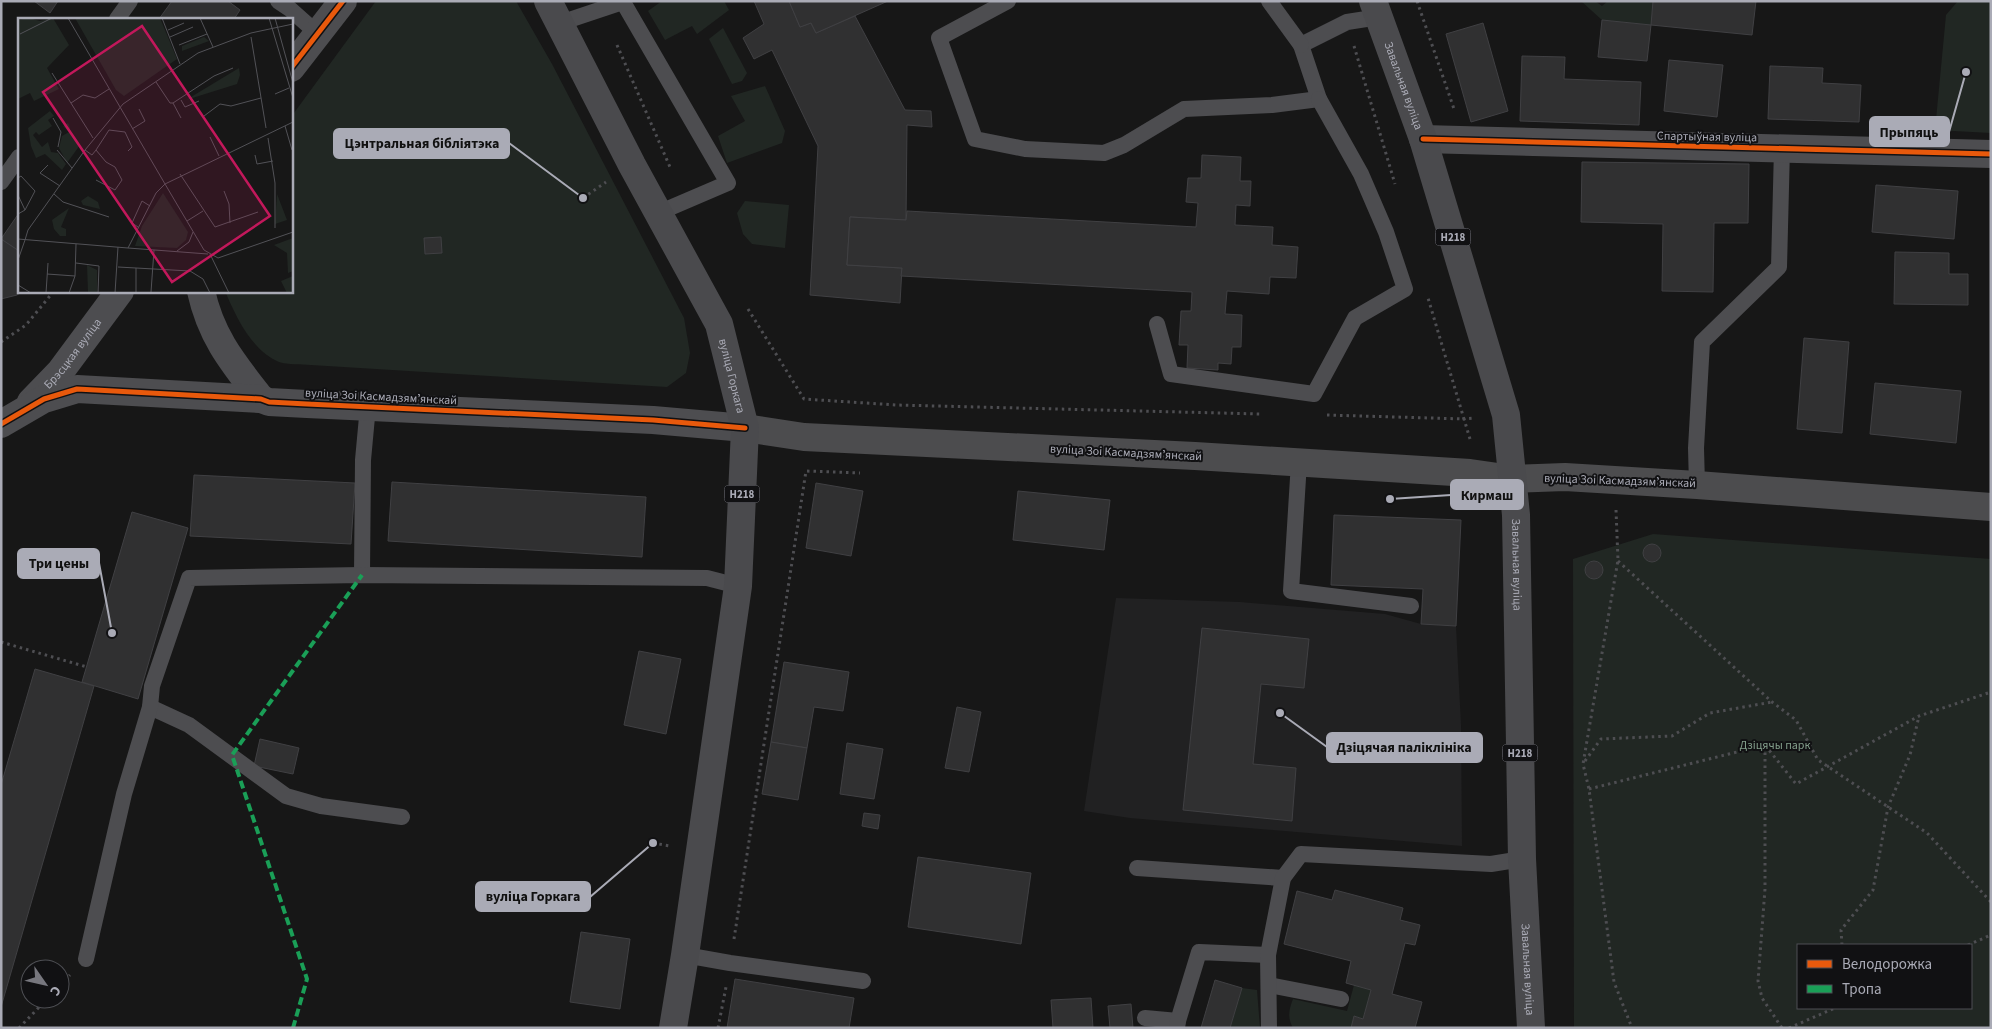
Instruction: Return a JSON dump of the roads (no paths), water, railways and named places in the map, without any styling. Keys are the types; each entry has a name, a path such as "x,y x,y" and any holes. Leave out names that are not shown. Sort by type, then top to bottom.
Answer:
{"main road":[{"name":"Завальная вуліца","path":"1376,9 1423,139 1506,415 1516,515 1522,860 1531,1028"},
{"name":"вуліца Горкага","path":"554,12 658,213 719,324 745,428 738,586 673,1028"},
{"name":"вуліца Зоі Касмадзямʼянскай","path":"745,428 804,437 1299,462 1470,473 1512,479 1565,477 1697,484 1991,507"}],"street":[{"path":"292,67 343,1"},
{"name":"Спартыўная вуліца","path":"1423,139 1991,154"},
{"name":"Брэсцкая вуліца","path":"8,416 60,372 119,292"},
{"path":"200,292 206,315 218,339 231,361 261,399"},
{"name":"вуліца Зоі Касмадзямʼянскай","path":"8,416 44,399 77,389 261,399 270,402 307,404 653,420 745,428"}],"lane":[{"path":"118,18 130,1"},
{"path":"278,1 318,34"},
{"path":"1008,1 939,38 975,139 1026,149 1104,153 1124,145 1184,109 1272,105 1319,99"},
{"path":"1156,324 1171,374 1314,394 1355,318 1405,289 1386,232 1361,174 1319,99 1301,44 1269,1"},
{"path":"554,12 624,2 728,183 658,213"},
{"path":"1301,44 1376,9"},
{"path":"1697,484 1696,448 1702,342 1779,267 1782,148"},
{"path":"1,182 18,158"},
{"path":"362,575 363,460 368,406"},
{"path":"1299,462 1292,591 1411,606"},
{"path":"86,959 124,794 150,707 152,686 189,578 362,575 707,578 738,586"},
{"path":"150,707 189,726 286,796 321,806 402,817"},
{"path":"1269,1028 1268,955 1283,878 1301,854 1490,864 1522,860"},
{"path":"1137,868 1283,878"},
{"path":"1144,1018 1178,1024 1198,952 1268,955"},
{"path":"685,955 730,964 863,981"},
{"path":"1269,985 1341,1000"}],"place":[{"name":"Прыпяць","path":"1966,72"},
{"name":"Цэнтральная бібліятэка","path":"583,198"},
{"name":"Кирмаш","path":"1390,499"},
{"name":"Три цены","path":"112,633"},
{"name":"Дзіцячая паліклініка","path":"1280,713"},
{"name":"вуліца Горкага","path":"653,843"}],"park label":[{"name":"Дзіцячы парк","path":"1775,745"}]}
